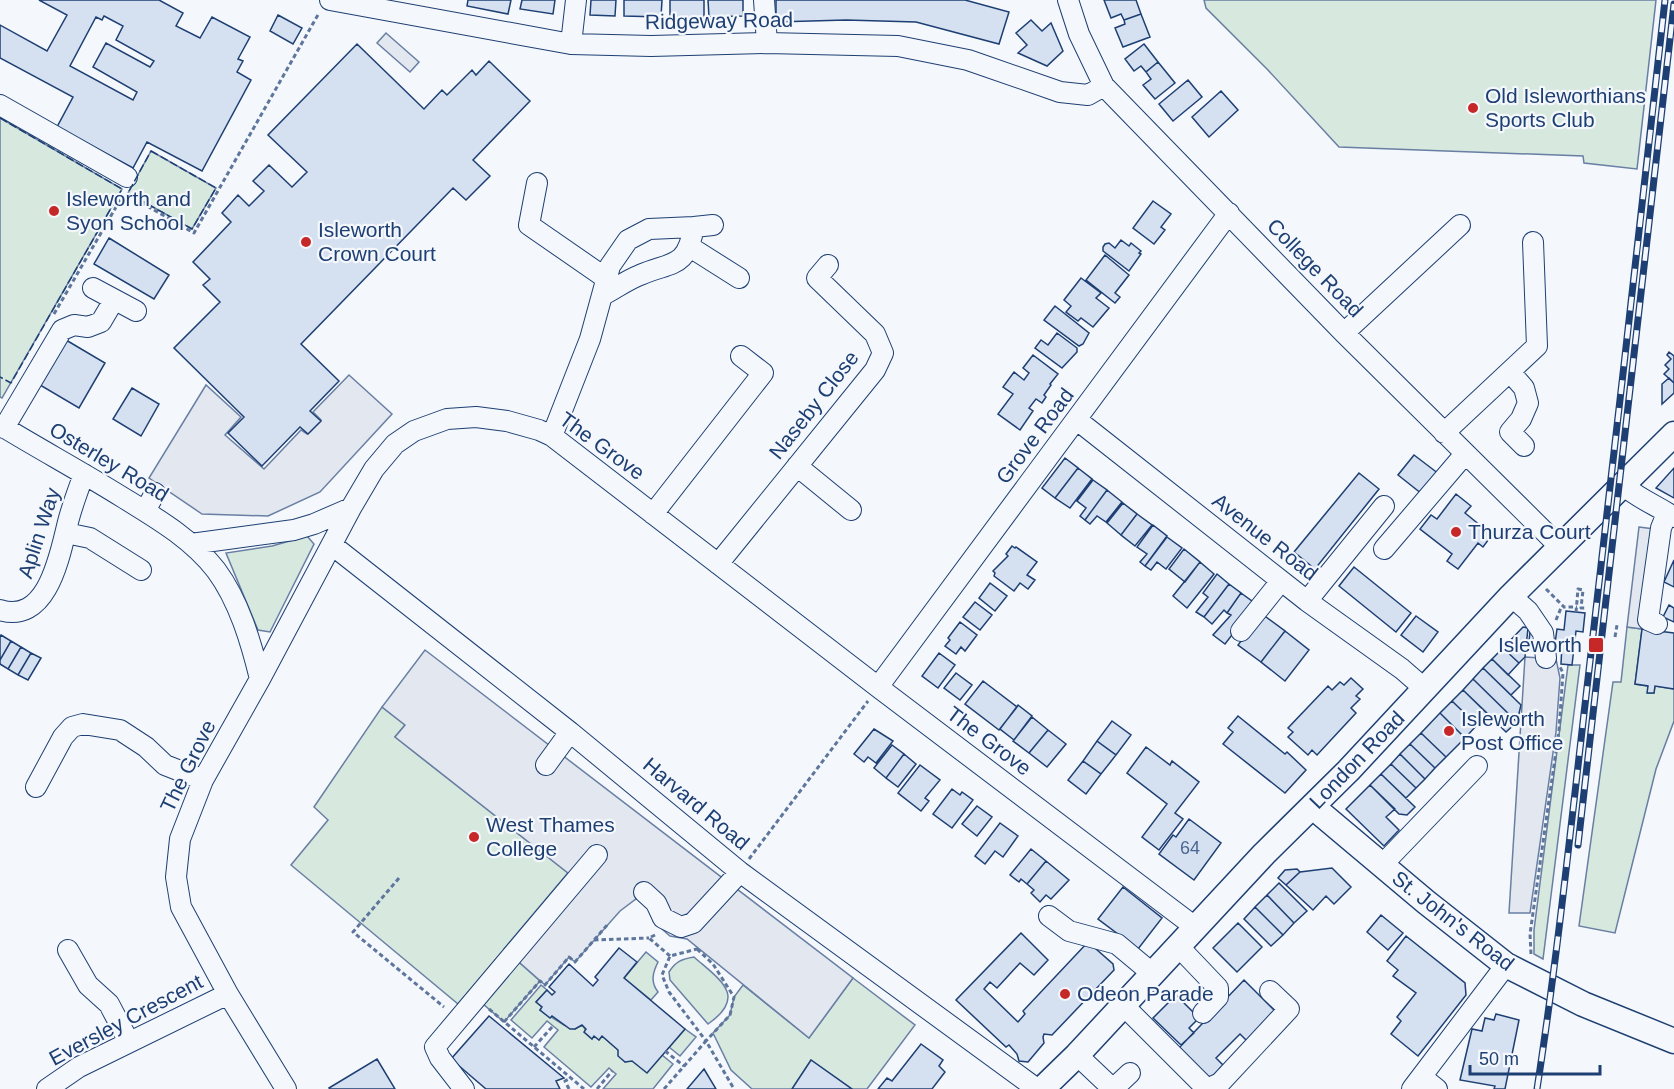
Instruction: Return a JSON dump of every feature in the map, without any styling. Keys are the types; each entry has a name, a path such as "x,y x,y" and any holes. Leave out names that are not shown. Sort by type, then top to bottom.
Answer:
{"main road":[{"name":"London Road","path":"1042,1089 1077,1055 1264,854 1313,807 1532,574 1624,486 1674,434"},
{"name":"St. John's Road","path":"1313,807 1506,965 1583,1004 1674,1041"}],"street":[{"path":"571,44 576,0"},
{"path":"764,0 767,43"},
{"name":"College Road","path":"1068,0 1079,34 1104,86 1344,333 1560,547"},
{"name":"Ridgeway Road","path":"326,4 382,5 571,44 651,46 767,43 898,46 968,60 1060,92 1088,95 1104,86"},
{"path":"0,105 127,177"},
{"path":"537,183 529,225 605,287"},
{"name":"Grove Road","path":"878,687 1229,213"},
{"path":"1344,333 1460,225"},
{"path":"552,436 590,339 610,266 628,240 649,229 704,226 681,259 605,287"},
{"path":"1444,432 1537,346 1533,242"},
{"path":"690,247 739,278"},
{"name":"Naseby Close","path":"718,564 875,370 883,353 875,333 818,271"},
{"path":"93,288 136,311"},
{"path":"2,427 62,330 74,325 88,327 101,322 114,300"},
{"path":"653,514 763,374 741,356"},
{"path":"1510,372 1524,388 1528,403 1521,419 1510,432 1524,446"},
{"name":"The Grove","path":"286,1089 228,994 181,907 176,877 180,839 203,780 374,470 395,444 414,431 447,419 476,417 507,421 552,436 1195,927"},
{"name":"Avenue Road","path":"1077,420 1281,581 1402,669 1425,689"},
{"name":"Osterley Road","path":"2,427 145,511 191,544 216,571 230,592 240,613 260,680"},
{"path":"1384,549 1465,454"},
{"path":"797,466 851,510"},
{"name":"Aplin Way","path":"0,609 9,613 24,609 44,595 50,584 84,474"},
{"path":"1624,486 1646,503 1667,512 1661,528 1648,620 1657,624"},
{"path":"145,511 155,493"},
{"path":"1307,601 1384,506"},
{"path":"191,544 294,530 351,508"},
{"path":"66,533 90,538 141,570"},
{"name":"Harvard Road","path":"332,545 570,732 740,872 1037,1089"},
{"path":"1241,632 1281,581"},
{"path":"1511,596 1528,610 1544,633 1553,662"},
{"path":"36,787 63,737 72,727 83,724 120,730 146,747 165,765 203,780"},
{"path":"546,765 570,732"},
{"path":"1382,865 1477,766"},
{"path":"464,1089 440,1058 435,1047 597,855"},
{"path":"644,892 656,903 663,918 681,927 693,923 740,872"},
{"path":"1048,916 1070,931 1117,944 1153,974"},
{"path":"1178,946 1218,988 1218,997 1203,1013"},
{"path":"68,950 88,985 110,1004 129,1042"},
{"path":"1423,1085 1506,965"},
{"path":"1124,1005 1207,1089 1220,1083 1289,1009 1270,991"},
{"name":"Eversley Crescent","path":"47,1089 79,1067 228,994"},
{"path":"1077,1055 1113,1089 1130,1073"}],"path":[{"path":"52,317 123,193 194,233 326,4"},
{"path":"1532,574 1564,607 1576,607"},
{"path":"1576,612 1578,589 1583,590 1581,608 1586,608"},
{"path":"1552,630 1564,607"},
{"path":"1615,637 1617,624"},
{"path":"1532,979 1530,934 1559,730 1563,673 1553,662"},
{"path":"740,872 878,687"},
{"path":"399,878 353,932 450,1012"},
{"path":"504,1022 540,981 546,985 569,957 575,962 608,924"},
{"path":"594,940 649,938"},
{"path":"664,1089 706,1041 730,1015 734,998 713,964 698,949 670,956 662,975 669,992 706,1041 734,1089"},
{"path":"476,998 584,1089"},
{"path":"534,1047 553,1026"},
{"path":"665,1051 684,1066"},
{"path":"597,1089 612,1071"},
{"path":"569,1089 565,1082 571,1078"}],"shaded area":[{"name":"Old Isleworthians Sports Club","path":"1204,0 1656,0 1637,169 1584,163 1583,156 1339,147 1267,69 1206,8"},
{"path":"386,33 419,62 410,72 377,43"},
{"path":"0,118 122,189 2,398 0,397"},
{"path":"151,151 216,188 192,229 128,193"},
{"path":"349,375 392,414 320,492 268,516 202,514 149,478 206,385 241,417 225,435 264,469 301,430 307,434 321,420 313,412"},
{"path":"1639,527 1654,529 1642,629 1627,627"},
{"path":"307,536 314,544 270,632 258,630 226,553 272,546"},
{"path":"1627,627 1642,629 1635,684 1648,686 1648,693 1654,693 1655,686 1674,689 1674,721 1656,769 1615,933 1579,926 1613,682 1621,682"},
{"path":"425,650 853,978 809,1038 687,939 670,936 653,921 651,908 644,893 620,911 575,962 569,957 545,985 504,949 568,873 395,737 405,725 382,707"},
{"path":"1525,657 1556,659 1560,678 1556,732 1530,913 1509,913"},
{"path":"1568,665 1580,665 1543,959 1534,954 1534,930"},
{"path":"382,707 405,725 395,737 568,873 458,1004 291,865 328,820 314,807"},
{"path":"646,952 658,962 653,977 658,992 651,1000 624,978"},
{"path":"512,956 540,981 504,1022 476,998"},
{"path":"694,957 720,981 728,997 720,1014 708,1024 670,980 669,972 674,965"},
{"path":"853,978 915,1025 867,1089 852,1089 811,1060 792,1089 752,1089 731,1070 713,1033 730,1015 734,997 743,985 809,1038"},
{"path":"541,985 547,990 536,1002 542,1007 540,1010 575,1029 582,1025 592,1038 594,1036 599,1040 602,1036 618,1050 625,1062 662,1055 673,1064 653,1089 603,1089 616,1074 609,1068 591,1087 544,1047 558,1030 547,1021 532,1038 511,1020"},
{"path":"685,1029 696,1037 680,1056 669,1047"}],"building":[{"path":"39,0 159,0 183,13 176,26 200,38 212,17 250,37 238,59 243,61 237,72 251,80 202,171 147,142 133,168 57,127 73,97 0,58 0,25 47,51 67,15","holes":["104,16 123,26 116,40 154,61 150,67 106,43 93,67 137,92 133,100 70,66 96,17 102,20"]},
{"path":"468,0 511,0 508,14 467,6"},
{"path":"522,0 555,0 553,14 520,9"},
{"path":"591,0 616,0 615,16 590,15"},
{"path":"624,0 662,0 661,17 624,16"},
{"path":"670,0 704,0 704,18 670,19"},
{"path":"708,0 743,0 743,16 709,17"},
{"path":"776,0 965,0 1009,12 999,44 916,22 846,20 776,22"},
{"path":"1104,0 1136,0 1141,14 1124,20 1121,14 1111,18"},
{"path":"1141,14 1150,37 1123,47 1115,28 1125,24 1124,20"},
{"path":"278,15 302,28 293,44 270,31"},
{"path":"1031,20 1042,31 1051,23 1063,51 1047,66 1018,53 1027,45 1016,33"},
{"name":"Isleworth Crown Court","path":"357,44 424,109 442,90 447,95 472,70 476,75 489,61 530,101 473,160 490,176 466,200 453,188 301,344 339,381 310,411 321,421 308,434 300,427 262,466 228,433 244,417 174,348 220,302 203,285 210,279 193,262 231,222 222,213 238,195 249,206 264,191 253,181 269,165 292,187 307,172 268,135"},
{"path":"1144,44 1158,62 1146,72 1141,66 1134,71 1125,59"},
{"path":"1158,62 1175,83 1155,99 1143,85 1151,79 1146,72"},
{"path":"1188,80 1202,97 1173,121 1159,104"},
{"path":"1221,91 1238,110 1209,137 1192,117"},
{"path":"1153,201 1171,214 1161,227 1165,230 1154,244 1133,228"},
{"path":"109,238 169,275 154,299 94,264"},
{"path":"1121,240 1129,246 1131,243 1141,251 1129,271 1103,251 1105,244 1109,243 1115,248"},
{"path":"1105,255 1129,275 1115,293 1120,297 1115,303 1086,280"},
{"path":"1081,278 1101,293 1096,298 1109,308 1093,327 1081,318 1078,321 1066,312 1071,306 1064,300"},
{"path":"1055,306 1089,333 1083,344 1079,346 1044,320"},
{"path":"1057,333 1077,348 1077,352 1062,368 1035,348 1041,340 1048,345"},
{"path":"66,340 105,363 79,408 40,385"},
{"path":"1669,352 1674,356 1674,383 1664,374 1669,369 1665,365 1671,359 1667,355"},
{"path":"1033,355 1058,374 1050,384 1042,403 1036,399 1029,408 1033,411 1020,430 998,414 1013,394 1003,387 1014,372 1024,380 1029,373 1023,368"},
{"path":"1669,378 1674,383 1674,393 1662,404 1662,384"},
{"path":"132,388 159,404 141,436 113,419"},
{"path":"1414,455 1439,474 1422,494 1398,475"},
{"path":"1065,458 1078,468 1055,498 1042,488"},
{"path":"1078,468 1092,479 1070,508 1055,498"},
{"path":"1674,468 1674,498 1656,488"},
{"path":"1359,473 1379,489 1315,569 1294,552"},
{"path":"1093,480 1107,490 1085,520 1080,516 1086,508 1077,501"},
{"path":"1107,490 1122,502 1106,522 1097,516 1090,524 1085,520"},
{"name":"Thurza Court","path":"1456,494 1471,506 1465,513 1492,535 1483,547 1478,543 1458,569 1447,561 1452,554 1420,529 1431,515 1437,519"},
{"path":"1123,503 1137,514 1121,535 1107,523"},
{"path":"1137,514 1152,525 1135,546 1121,535"},
{"path":"1153,525 1167,536 1145,566 1140,562 1147,554 1137,547"},
{"path":"1167,537 1182,548 1166,569 1157,562 1151,570 1145,566"},
{"path":"1012,546 1037,562 1027,575 1035,580 1028,589 1020,583 1014,591 994,576 993,571 1008,556 1006,554"},
{"path":"1184,549 1200,562 1185,582 1169,569"},
{"path":"1674,560 1674,587 1664,582"},
{"path":"1200,562 1214,574 1187,608 1173,596"},
{"path":"1354,567 1411,613 1396,632 1339,586"},
{"path":"1217,574 1229,584 1204,617 1196,612 1208,597 1203,593"},
{"path":"990,583 1007,596 995,611 979,598"},
{"path":"1229,584 1241,593 1227,613 1224,610 1212,624 1204,617"},
{"path":"1241,593 1256,604 1225,644 1213,635 1231,615 1227,613"},
{"path":"975,602 992,615 980,630 963,617"},
{"path":"1669,605 1674,608 1674,622 1663,617"},
{"path":"1566,611 1585,613 1583,632 1576,631 1572,665 1561,664 1562,644 1555,643 1557,629 1564,630"},
{"path":"1262,614 1285,631 1261,662 1238,645"},
{"path":"1416,616 1438,632 1423,652 1401,635"},
{"path":"960,622 977,635 965,651 961,647 956,654 945,646"},
{"path":"1523,627 1528,628 1525,657 1519,663 1503,648"},
{"path":"1642,629 1674,633 1674,689 1655,686 1654,693 1647,693 1648,686 1635,684"},
{"path":"1285,631 1309,650 1285,681 1261,662"},
{"path":"1530,632 1540,633 1538,651 1528,650"},
{"path":"1,635 11,641 0,660 0,637"},
{"path":"11,641 21,647 8,669 0,664 0,660"},
{"path":"21,647 31,653 18,675 8,669"},
{"path":"1503,648 1519,663 1508,675 1492,659"},
{"path":"31,653 41,658 28,680 18,675"},
{"path":"939,653 955,665 938,688 922,676"},
{"path":"1492,659 1520,686 1511,695 1483,668"},
{"path":"1483,668 1521,705 1517,722 1473,679"},
{"path":"956,673 972,685 960,700 944,688"},
{"path":"1351,678 1363,689 1356,696 1360,699 1351,708 1356,713 1317,755 1312,750 1308,755 1288,737 1293,732 1288,728 1328,686 1332,690 1340,682 1344,685"},
{"path":"1473,679 1517,722 1506,732 1463,690"},
{"path":"983,681 1017,707 999,730 965,704"},
{"path":"1463,690 1488,714 1477,725 1452,701"},
{"path":"1452,701 1477,725 1465,738 1440,713"},
{"path":"1018,705 1032,716 1014,740 1000,729"},
{"path":"1440,713 1465,738 1446,757 1421,733"},
{"path":"1238,716 1285,754 1287,752 1306,770 1285,793 1223,744 1233,732 1228,728"},
{"path":"1032,717 1048,730 1029,753 1013,741"},
{"path":"1112,721 1131,735 1116,755 1097,741"},
{"path":"874,729 893,741 876,763 868,757 864,762 854,754"},
{"path":"1048,730 1066,744 1047,767 1029,753"},
{"path":"1421,733 1446,757 1435,768 1410,744"},
{"path":"1097,741 1116,755 1101,774 1083,761"},
{"path":"1410,744 1435,768 1425,779 1400,754"},
{"path":"892,745 904,754 886,778 874,768"},
{"path":"1146,747 1170,765 1172,761 1199,782 1175,813 1183,819 1159,850 1142,837 1167,804 1127,773"},
{"path":"904,754 916,764 898,787 886,778"},
{"path":"1400,754 1425,779 1416,788 1391,764"},
{"path":"1083,761 1101,774 1086,794 1068,780"},
{"path":"1391,764 1416,788 1406,798 1381,774"},
{"path":"920,765 940,780 925,798 929,801 921,811 898,793"},
{"path":"1381,774 1415,807 1407,815 1399,814 1370,785"},
{"path":"1370,785 1395,809 1386,817 1399,830 1384,846 1346,809"},
{"path":"952,789 960,795 962,792 973,800 952,828 933,814"},
{"path":"977,806 992,817 977,836 962,824"},
{"path":"1189,819 1221,843 1194,880 1159,854 1173,835 1176,837"},
{"path":"1000,823 1018,836 1003,857 995,851 985,864 975,856"},
{"path":"1031,849 1046,861 1027,884 1021,879 1019,882 1010,875"},
{"path":"1046,861 1069,880 1051,899 1046,895 1040,902 1031,893 1034,890 1027,884"},
{"path":"1332,868 1351,887 1334,904 1326,896 1313,910 1286,885 1300,872"},
{"path":"1297,869 1300,872 1286,885 1278,878 1285,870"},
{"path":"1279,883 1307,911 1294,923 1267,895"},
{"path":"1123,887 1162,918 1138,949 1098,919"},
{"path":"1267,895 1294,923 1283,935 1255,907"},
{"path":"1255,907 1283,935 1271,946 1244,919"},
{"path":"1381,915 1403,933 1388,950 1367,932"},
{"path":"1238,923 1262,947 1237,972 1213,948"},
{"name":"Odeon Parade","path":"1021,933 1048,960 1034,975 1020,963 997,988 990,982 984,989 1018,1022 1025,1014 1023,1011 1088,942 1113,964 1114,970 1052,1035 1044,1034 1044,1043 1028,1062 1019,1061 1017,1054 1009,1045 1006,1047 956,1000"},
{"path":"1406,936 1465,983 1466,995 1418,1056 1391,1034 1401,1021 1397,1017 1416,993 1393,976 1398,970 1387,961"},
{"path":"619,948 637,962 624,978 685,1029 647,1073 632,1061 625,1062 618,1056 618,1050 602,1036 599,1040 594,1036 592,1039 584,1032 586,1029 582,1025 570,1029 552,1016 550,1018 540,1010 542,1007 536,1002 547,990 552,995 555,992 549,987 569,964 593,986 598,980 595,977"},
{"path":"1244,980 1276,1012 1248,1042 1240,1034 1216,1058 1223,1065 1210,1079 1178,1049"},
{"path":"1176,995 1199,1018 1189,1028 1194,1033 1181,1045 1153,1018"},
{"path":"1496,1014 1519,1020 1505,1089 1494,1089 1495,1086 1460,1080 1472,1029 1482,1031 1485,1018 1494,1020"},
{"path":"489,1016 564,1078 556,1081 560,1089 486,1089 451,1059"},
{"path":"921,1044 943,1060 939,1066 945,1072 932,1089 878,1089 887,1078 892,1081"},
{"path":"377,1059 395,1089 329,1088"},
{"path":"811,1060 852,1089 792,1089"},
{"path":"704,1069 716,1089 687,1089"}],"railway":[{"path":"1537,1089 1552,987 1665,0"},
{"path":"1578,845 1674,4"}],"fence":[{"path":"0,118 122,189 11,383 0,377"},
{"path":"151,151 216,188 192,229 128,193 151,151"}],"place":[{"name":"Old Isleworthians Sports Club","path":"1473,108"},
{"name":"Isleworth and Syon School","path":"54,211"},
{"name":"Isleworth Crown Court","path":"306,242"},
{"name":"Thurza Court","path":"1456,532"},
{"name":"Isleworth","path":"1596,645"},
{"name":"Isleworth Post Office","path":"1449,731"},
{"name":"West Thames College","path":"474,837"},
{"name":"Odeon Parade","path":"1065,994"}]}
